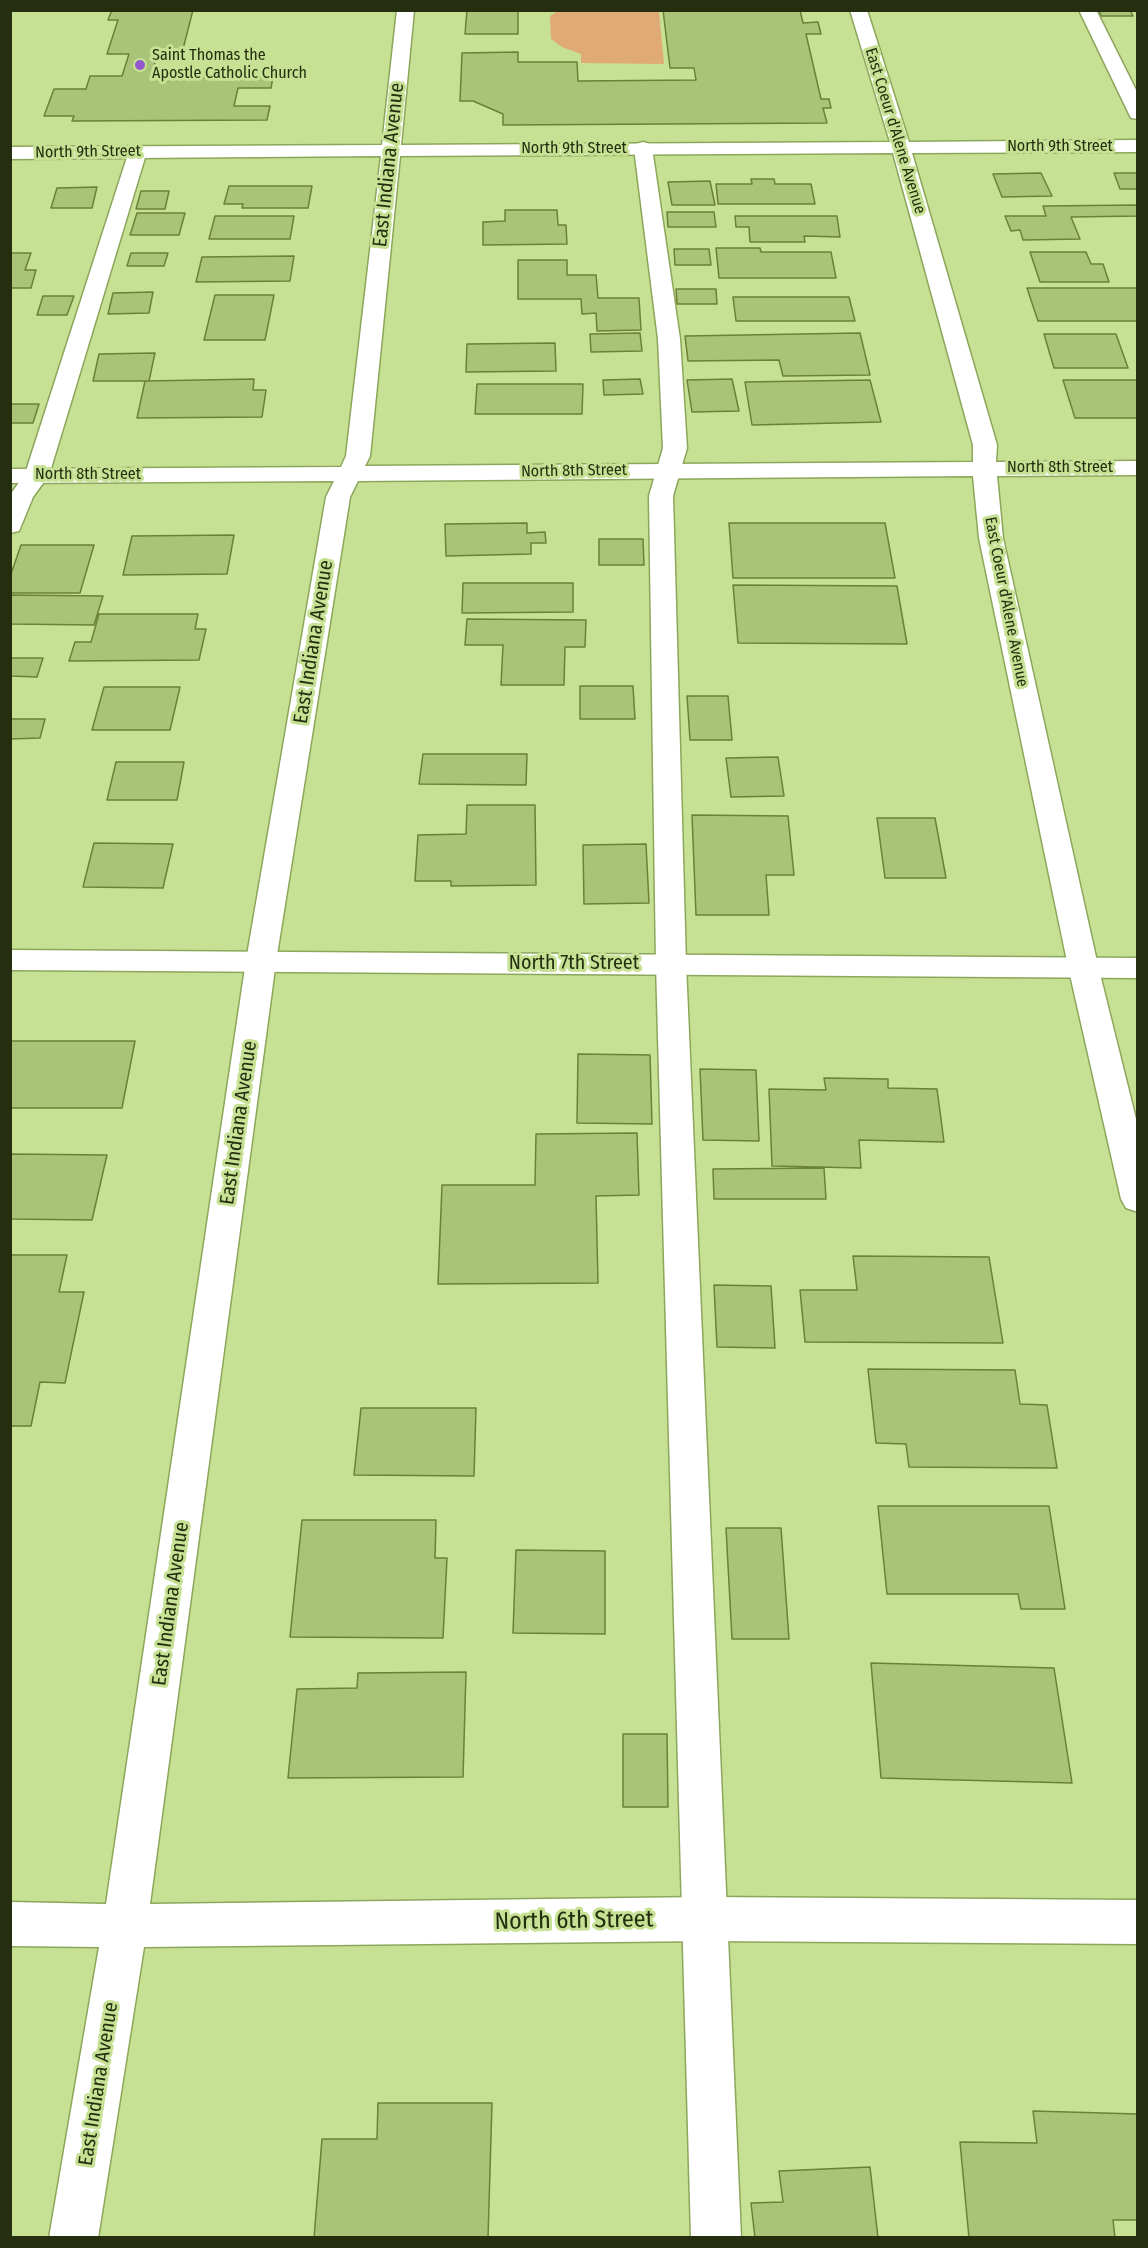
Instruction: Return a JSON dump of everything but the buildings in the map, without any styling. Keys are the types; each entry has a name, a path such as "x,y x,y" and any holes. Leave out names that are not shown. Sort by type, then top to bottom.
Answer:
{"street":[{"name":"East Indiana Avenue","path":"74,2238 125,1926 261,961 338,497 358,456 406,10"},
{"name":"East Coeur d'Alene Avenue","path":"858,10 901,147 985,445 984,469 991,538 1083,966 1137,1199"},
{"path":"1087,10 1137,114"},
{"name":"North 9th Street","path":"10,153 1137,146"},
{"path":"643,148 669,339 675,448 660,496 671,964 716,2238"},
{"path":"10,526 21,496 37,476 138,151"},
{"name":"North 8th Street","path":"10,476 1137,468"},
{"name":"North 7th Street","path":"10,960 1137,968"},
{"name":"North 6th Street","path":"10,1924 125,1926 706,1919 1137,1922"}],"shaded area":[{"path":"558,11 659,11 664,64 581,63 581,54 562,47 551,39 550,16"}],"place":[{"name":"Saint Thomas the Apostle Catholic Church","path":"140,65"}]}
